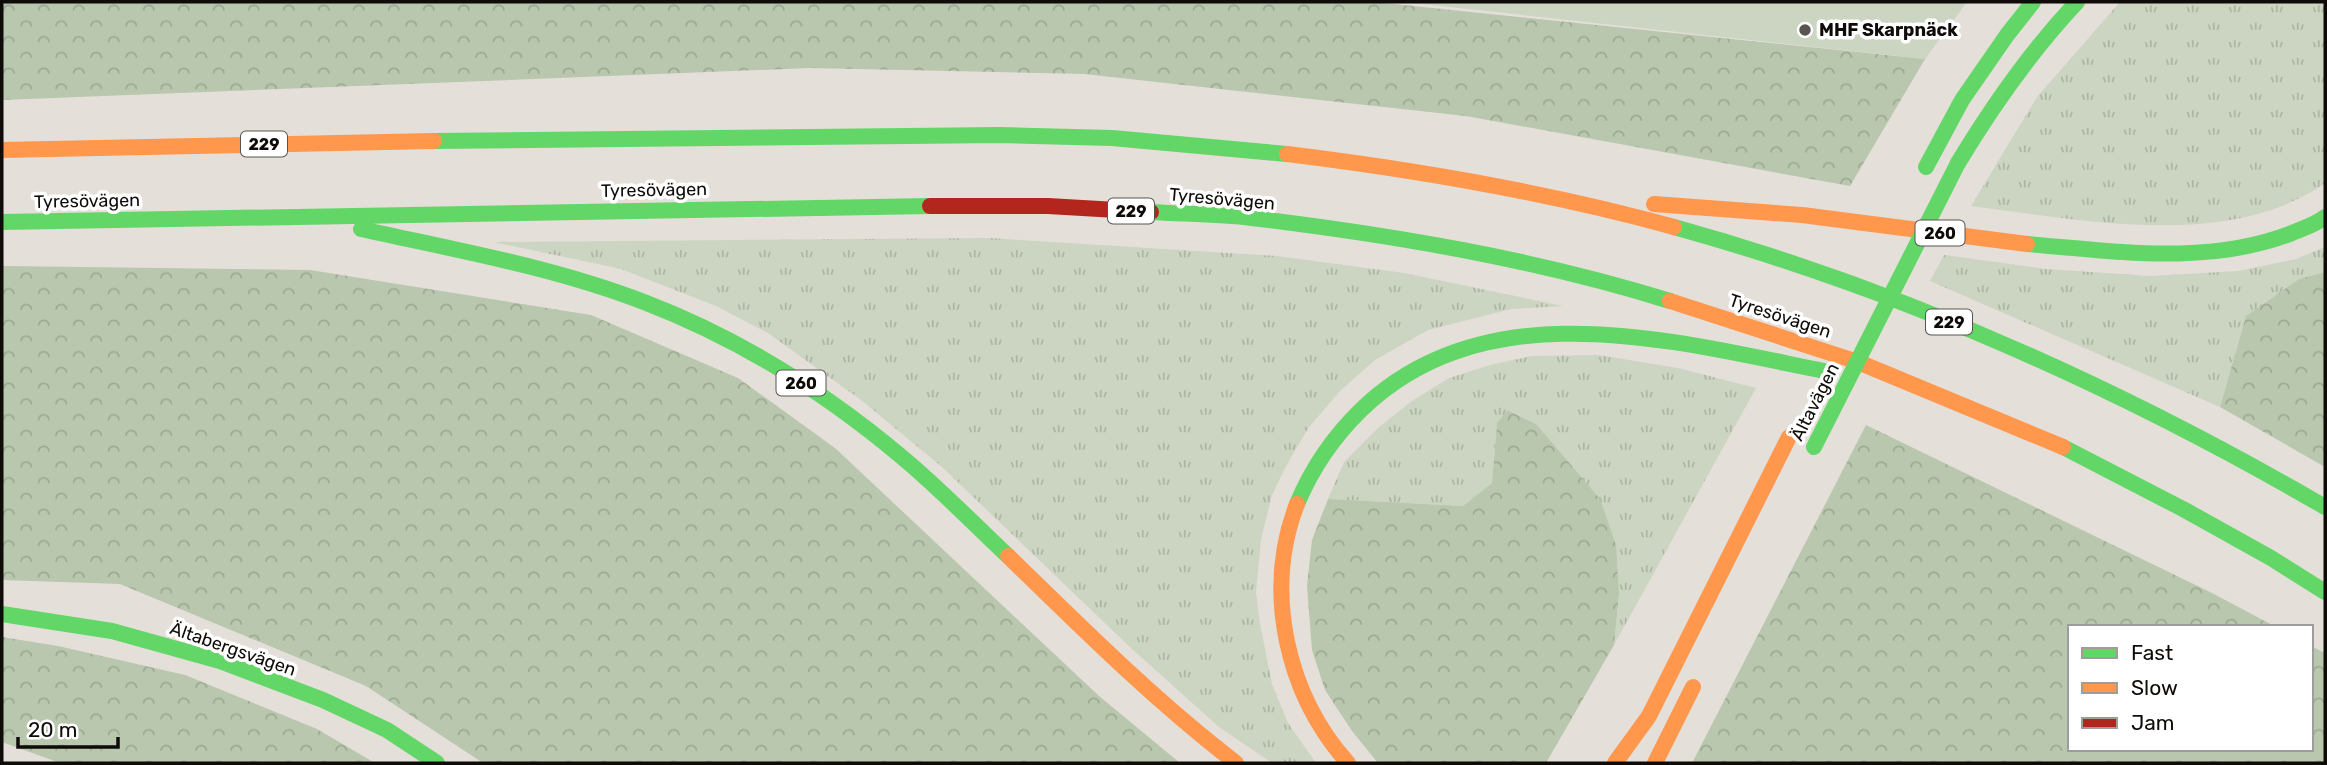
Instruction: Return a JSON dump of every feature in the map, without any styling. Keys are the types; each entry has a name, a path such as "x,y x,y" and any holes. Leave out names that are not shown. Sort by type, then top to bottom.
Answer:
{"main road":[{"path":"1923,173 1962,100 2033,2"},
{"name":"Ältavägen","path":"1811,453 1958,163 1985,116 2023,64 2077,2"},
{"name":"229","path":"2,150 526,139 1028,136 1165,142 1310,157 1469,180 1665,225 1749,249 1896,300 2065,370 2151,411 2257,467 2325,507"},
{"name":"260","path":"1549,197 1802,215 2017,243 2159,254 2216,252 2269,242 2317,223 2325,217"},
{"name":"Tyresövägen","path":"2,222 866,206 1048,206 1250,218 1398,239 1518,260 1655,296 1858,362 2079,454 2271,558 2325,592"},
{"name":"260","path":"301,215 550,272 643,301 764,359 844,412 902,458 980,529 1149,692 1198,735 1236,763"},
{"name":"260","path":"1889,241 1901,216"},
{"path":"1858,302 1870,278"},
{"path":"1348,763 1339,755 1317,723 1299,687 1288,651 1281,606 1283,556 1294,510 1314,468 1334,437 1362,408 1396,380 1434,358 1474,345 1521,336 1566,332 1637,338 1705,348 1936,393"},
{"name":"Ältavägen","path":"1814,388 1839,339"},
{"name":"Ältavägen","path":"1615,763 1649,716 1792,431"},
{"name":"Ältabergsvägen","path":"2,614 112,631 220,661 323,700 387,730 437,763"},
{"path":"1655,763 1698,678"}],"green space":[{"path":"2,2 1375,2 1925,59 1850,186 1466,116 1084,74 811,68 2,100"},
{"name":"MHF Skarpnäck","path":"1404,2 1967,2 1925,59"},
{"path":"2120,2 2325,2 2325,183 2286,204 2244,217 2199,224 2106,223 1971,206 2037,97"},
{"path":"989,238 1277,256 1404,273 1563,306 1511,309 1428,330 1375,360 1341,390 1309,427 1286,466 1272,495 1261,539 1256,593 1272,684 1288,723 1316,763 1272,763 1219,727 1132,649 942,467 861,400 768,333 716,306 621,269 494,242"},
{"path":"2325,247 2325,272 2299,279 2246,316 2220,407 1930,281 1944,255 2046,269 2150,276 2238,271 2296,259"},
{"path":"2,266 310,270 591,315 738,378 835,448 1099,696 1180,763 483,763 366,686 120,584 2,580"},
{"path":"2325,272 2325,467 2220,407 2246,316 2299,279"},
{"path":"1598,355 1678,368 1756,388 1614,645 1619,594 1536,424 1509,410 1497,423 1492,483 1463,506 1328,499 1344,462 1379,427 1412,401 1449,378 1532,356"},
{"path":"1508,410 1536,424 1600,499 1616,545 1619,594 1614,645 1546,763 1378,763 1352,731 1325,690 1312,650 1307,586 1312,540 1328,499 1463,506 1492,483 1497,423"},
{"path":"1866,425 2212,593 2272,625 2068,625 2068,751 2313,751 2313,647 2325,653 2325,763 1692,763"},
{"path":"2,637 58,646 185,675 317,729 375,763 60,763 2,742"}],"traffic: fast":[{"path":"1926,167 1962,100 2033,2"},
{"path":"1958,163 2013,79 2077,2"},
{"path":"434,141 1001,135 1112,138 1287,154"},
{"path":"1814,447 1958,163"},
{"path":"2,222 930,206"},
{"path":"1151,212 1252,218 1411,241 1568,273 1670,301"},
{"path":"2027,244 2161,254 2228,250 2292,233 2325,217"},
{"path":"1674,227 1843,281 2008,346 2169,422 2325,507"},
{"path":"361,229 504,260 575,279 644,302 713,332 780,369 874,434 930,481 1008,556"},
{"path":"1297,504 1325,453 1362,409 1412,372 1466,348 1524,336 1584,334 1645,338 1706,347 1824,371"},
{"path":"2063,447 2183,509 2271,558 2325,592"},
{"path":"2,614 112,631 220,661 323,700 387,730 437,763"}],"traffic: slow":[{"path":"2,150 434,141"},
{"path":"1287,154 1482,183 1674,227"},
{"path":"1654,204 1802,215 2027,244"},
{"path":"1670,301 1858,362 2063,447"},
{"path":"1615,763 1649,716 1789,437"},
{"path":"1297,504 1287,538 1282,572 1282,607 1287,641 1296,674 1310,706 1327,736 1348,763"},
{"path":"1008,556 1147,689 1236,763"},
{"path":"1655,763 1693,687"}],"traffic: jam":[{"path":"930,206 1048,206 1151,212"}],"place":[{"name":"MHF Skarpnäck","path":"1805,30"}]}
